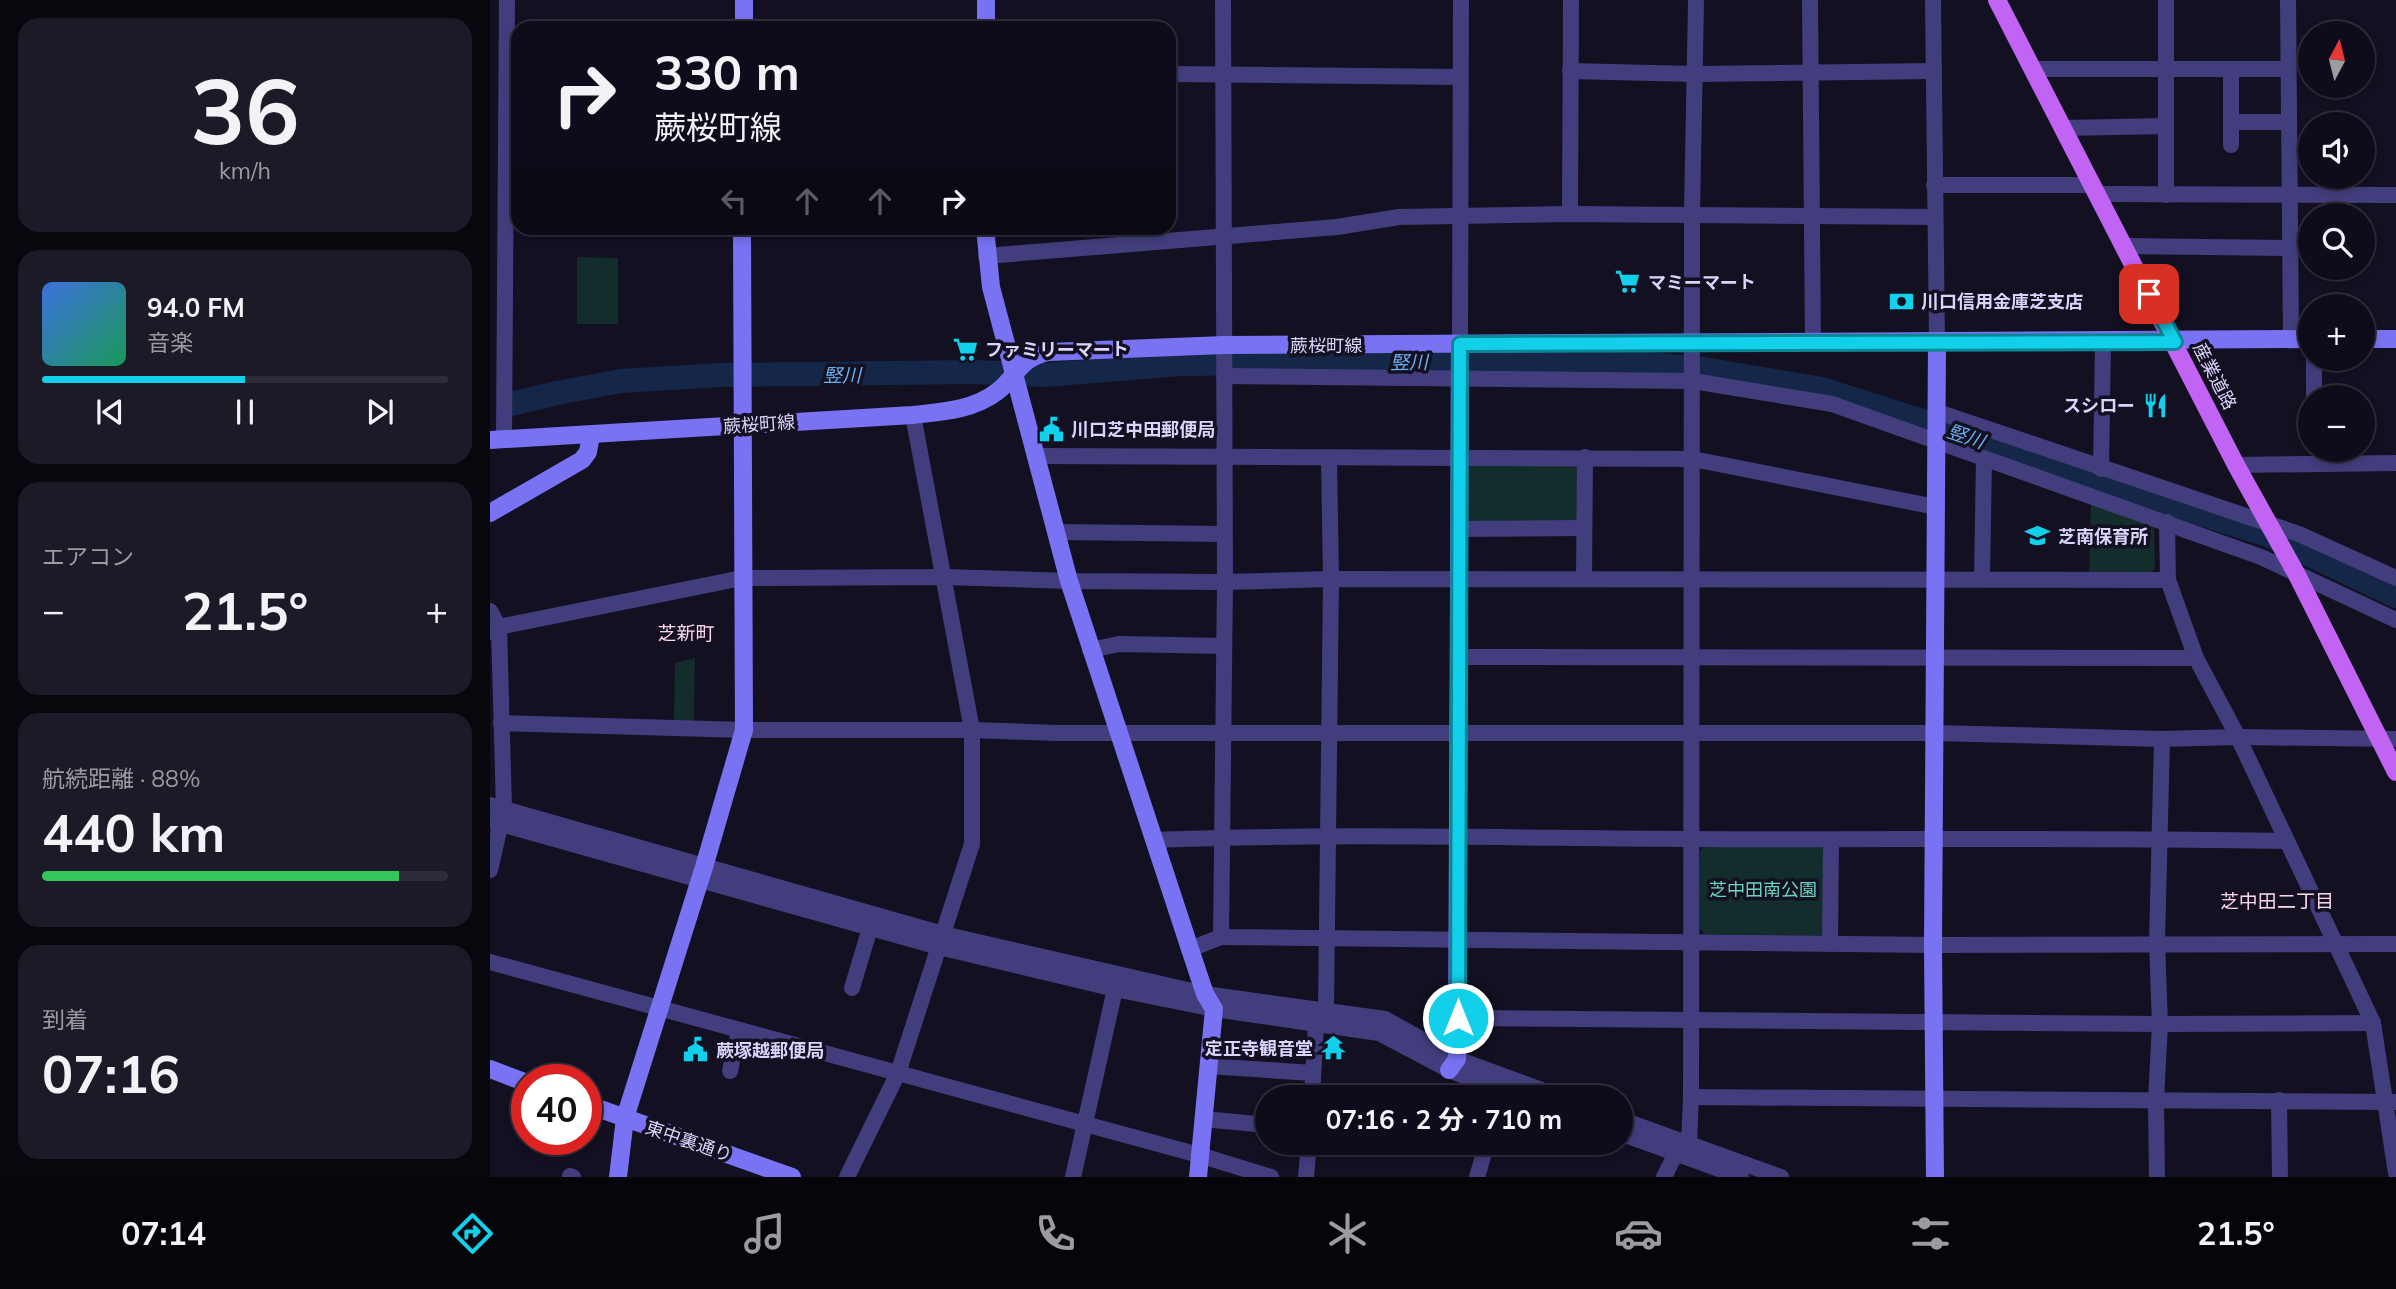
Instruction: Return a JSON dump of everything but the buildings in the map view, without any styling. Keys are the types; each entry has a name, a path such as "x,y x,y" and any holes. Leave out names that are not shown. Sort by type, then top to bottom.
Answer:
{"main road":[{"name":"産業道路","path":"1997,0 2236,465 2388,739 2396,772"}],"street":[{"path":"497,440 507,0"},
{"path":"744,0 744,21"},
{"path":"986,0 986,21"},
{"path":"1221,937 1221,731 1225,582 1223,0"},
{"path":"1453,1065 1458,1018 1461,0"},
{"path":"1570,214 1571,0"},
{"path":"1664,1177 1683,1148 1691,1097 1689,942 1693,581 1692,214 1696,0"},
{"path":"1810,0 1813,343"},
{"path":"1933,0 1938,414 1933,945 1935,1177"},
{"path":"2166,0 2166,195"},
{"path":"2288,0 2291,340"},
{"path":"2032,69 2288,69"},
{"path":"2231,69 2231,145"},
{"path":"1570,71 1694,74 1934,71"},
{"path":"1176,75 1460,77"},
{"path":"2231,122 2289,122"},
{"path":"2062,128 2166,126"},
{"path":"1934,185 2166,195 2396,195"},
{"path":"986,256 1337,227 1399,217 1692,214 1934,217"},
{"path":"618,1177 625,1118 744,730 742,235"},
{"path":"985,235 991,287 1069,581 1190,949 1210,1002 1208,1066 1198,1177"},
{"path":"2124,246 2290,248"},
{"path":"2375,339 2396,339"},
{"name":"蕨桜町線","path":"497,440 913,415 956,410 997,392 1030,357 1049,352 1460,347 1693,349 1813,343 2298,340"},
{"path":"2101,469 2104,342"},
{"path":"1224,373 1693,379 1832,404 1937,439 2261,557 2396,620"},
{"path":"1938,414 2298,534 2396,578"},
{"path":"847,1177 898,1073 972,844 972,730 913,415"},
{"path":"490,513 582,460 588,452 591,435"},
{"path":"1035,456 1693,459 1936,507"},
{"path":"1584,579 1585,457"},
{"path":"1982,579 1984,458"},
{"path":"1312,1085 1327,938 1331,579 1329,459"},
{"path":"2236,465 2298,459"},
{"path":"2375,461 2396,463"},
{"path":"2167,522 2168,580 2196,657 2238,737 2374,1023 2391,1102 2396,1173"},
{"path":"1458,530 1584,528"},
{"path":"1056,532 1224,534"},
{"path":"495,630 743,578 945,577 1225,582 1331,579 2168,580"},
{"path":"490,611 495,630 501,723 490,870"},
{"path":"1090,650 1118,644 1224,646"},
{"path":"1458,657 2196,657"},
{"path":"501,723 744,730 972,730 1057,733 1936,733 2162,739 2388,739"},
{"path":"2157,1177 2156,1100 2160,1024 2157,943 2162,739"},
{"path":"496,815 1115,989 1321,1018 1379,1033 1453,1065 1521,1085"},
{"path":"1154,840 1328,837 1830,840 2160,838 2286,841"},
{"path":"1830,840 1830,943"},
{"path":"702,873 870,928 941,940 1210,1002"},
{"path":"852,988 870,928"},
{"path":"1190,949 1221,937 1933,945 2396,944"},
{"path":"490,962 1199,1155 1271,1177"},
{"path":"1073,1177 1115,989"},
{"path":"1458,1018 2160,1024 2374,1023"},
{"path":"730,1071 739,1030"},
{"path":"1453,1065 1486,1085"},
{"path":"1208,1066 1313,1073"},
{"path":"490,1069 511,1077"},
{"path":"1691,1097 2391,1102"},
{"path":"2279,1100 2280,1177"},
{"name":"東中裏通り","path":"602,1110 792,1177"},
{"path":"1203,1119 1255,1124"},
{"path":"1633,1125 1741,1177"},
{"path":"1633,1136 1778,1176"},
{"path":"1306,1177 1308,1155"},
{"path":"1476,1177 1483,1155"}],"green space":[{"path":"577,257 618,258 618,324 577,324"},
{"path":"1475,462 1576,464 1580,468 1579,521 1472,524 1467,518 1466,471"},
{"path":"2091,501 2149,522 2154,528 2155,569 2146,576 2089,575"},
{"path":"695,658 694,722 674,722 675,663"},
{"name":"芝中田南公園","path":"1707,844 1826,847 1826,931 1821,936 1705,934 1698,927 1700,851"}],"waterway":[{"name":"竪川","path":"511,404 621,381 721,375 974,372 1045,375 1181,364 1509,360 1615,361 1704,369 1822,389 1969,436 2063,471 2268,535 2396,596"}],"place":[{"name":"マミーマート","path":"1628,282"},
{"name":"川口信用金庫芝支店","path":"1901,301"},
{"name":"ファミリーマート","path":"965,349"},
{"name":"スシロー","path":"2155,405"},
{"name":"川口芝中田郵便局","path":"1051,429"},
{"name":"芝南保育所","path":"2038,536"},
{"name":"定正寺観音堂","path":"1333,1048"},
{"name":"蕨塚越郵便局","path":"696,1050"}],"district":[{"name":"芝新町","path":"686,633"},
{"name":"芝中田二丁目","path":"2277,901"}],"route":[{"path":"1458,1018 1460,344 2175,342 2149,294"}]}
